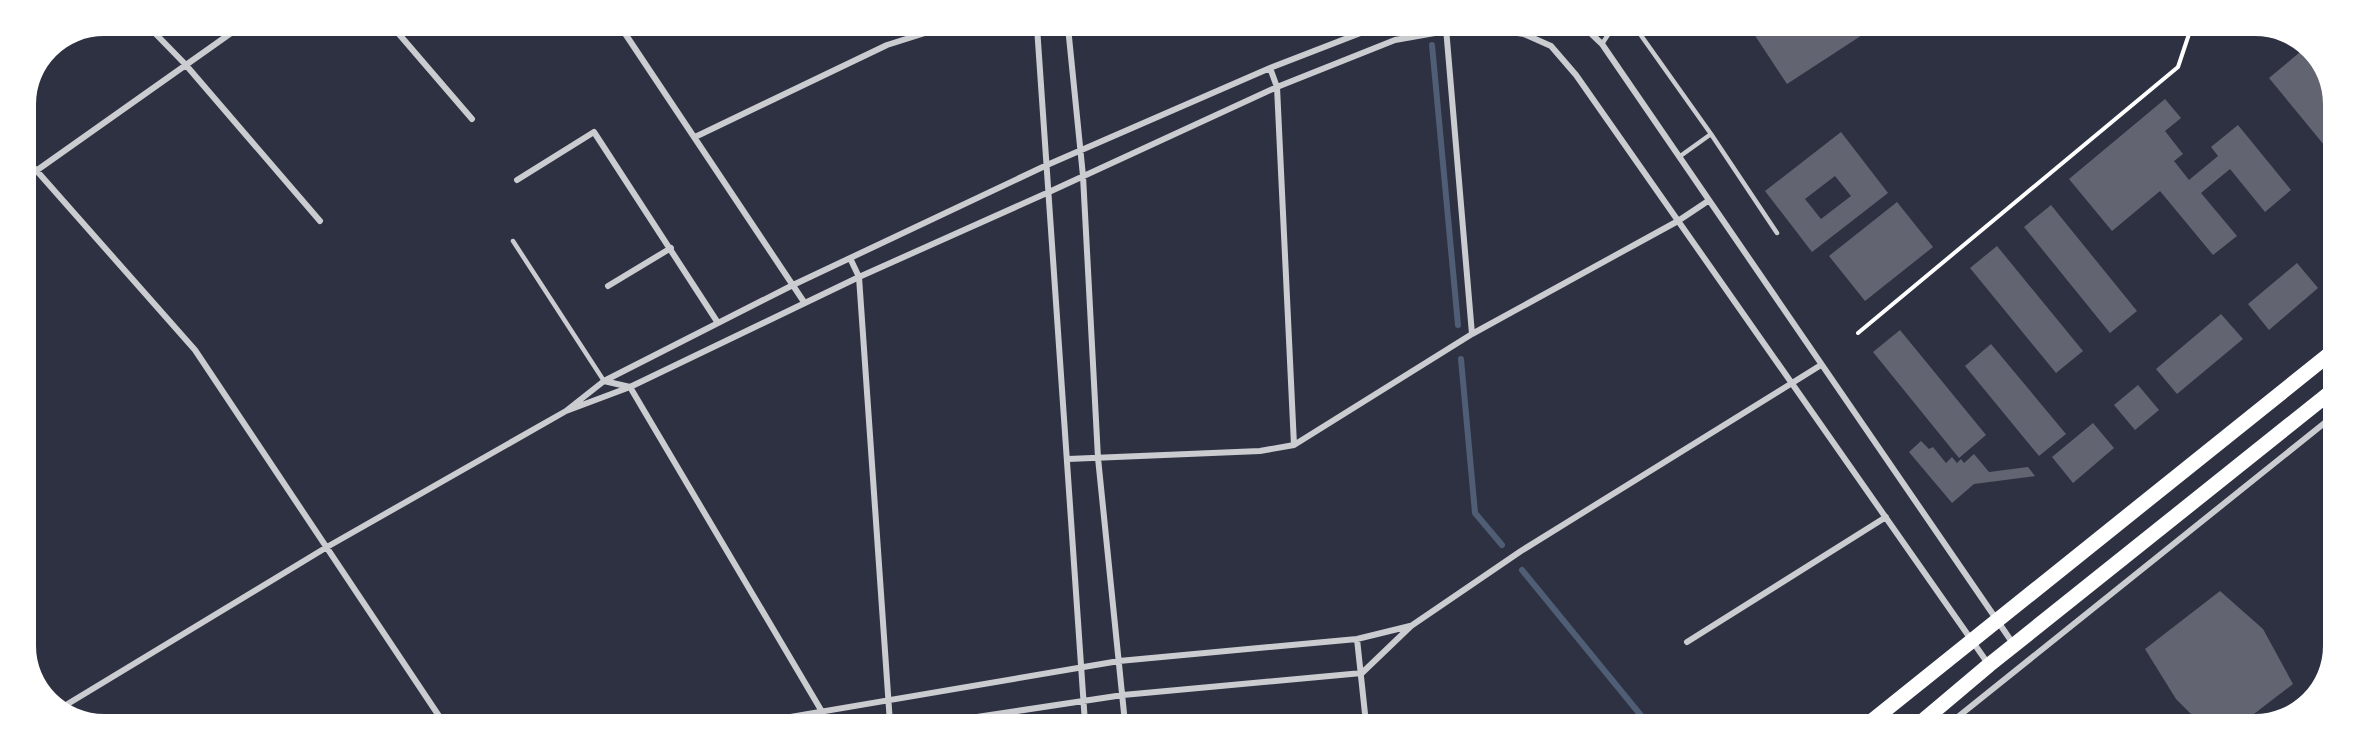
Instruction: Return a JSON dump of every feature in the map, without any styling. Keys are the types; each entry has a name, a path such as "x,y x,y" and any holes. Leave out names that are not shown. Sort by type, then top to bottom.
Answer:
{"main road":[{"path":"1883,714 2323,359"},
{"path":"1931,714 2323,398"}],"street":[{"path":"158,36 185,64 320,220"},
{"path":"226,36 36,170 195,350 438,714"},
{"path":"401,36 472,119"},
{"path":"627,36 804,302"},
{"path":"694,137 887,45 916,36"},
{"path":"1038,36 1084,714"},
{"path":"1069,36 1083,176 1098,458 1124,714"},
{"path":"566,411 603,381 793,285 1047,165 1270,68 1353,36"},
{"path":"68,704 327,547 566,411 630,387 804,302 1277,87 1395,40 1414,36"},
{"path":"1447,36 1472,334"},
{"path":"1528,36 1551,46 1576,75 1989,665"},
{"path":"1594,36 1602,44 2014,645"},
{"path":"1270,68 1277,87 1294,445"},
{"path":"517,180 594,132 718,323"},
{"path":"1068,459 1260,451 1294,445 1472,334 1678,221 1708,201"},
{"path":"608,286 670,248"},
{"path":"850,258 859,277 889,714"},
{"path":"994,714 1123,695 1362,673 1411,626 1521,551 1821,365"},
{"path":"603,381 630,387 822,714"},
{"path":"1961,714 2323,424"},
{"path":"1687,642 1886,517"},
{"path":"801,714 1080,666 1357,639 1411,626"},
{"path":"1357,639 1365,714"}],"lane":[{"path":"1602,44 1607,36"},
{"path":"1641,36 1777,233"},
{"path":"1678,157 1711,135"},
{"path":"513,241 603,381"}],"path":[{"path":"1858,333 2178,67 2188,36"}],"building":[{"path":"1755,36 1861,36 1787,84"},
{"path":"2300,53 2309,63 2321,86 2323,144 2269,78"},
{"path":"2165,99 2181,118 2165,131 2183,154 2174,161 2189,180 2218,156 2211,147 2238,125 2291,190 2265,212 2230,169 2201,193 2237,236 2213,255 2160,191 2112,231 2069,179"},
{"path":"1841,132 1888,193 1812,252 1765,191","holes":["1835,176 1851,196 1821,219 1805,199"]},
{"path":"1897,202 1933,247 1865,301 1829,256"},
{"path":"2051,205 2137,311 2110,333 2024,227"},
{"path":"1997,246 2083,351 2056,373 1970,268"},
{"path":"2297,263 2318,288 2269,330 2248,304"},
{"path":"2221,314 2243,339 2177,394 2156,369"},
{"path":"1900,330 1986,435 1959,458 1873,352"},
{"path":"1991,344 2066,434 2039,456 1965,366"},
{"path":"2138,385 2159,410 2135,430 2114,405"},
{"path":"2093,423 2114,448 2073,483 2052,457"},
{"path":"1921,441 1929,449 1933,447 1946,463 1952,457 1957,463 1961,459 1964,463 1974,454 1989,472 2028,467 2035,476 1974,484 1952,503 1909,452"},
{"path":"2220,591 2263,629 2293,684 2254,714 2191,714 2176,699 2145,649"}],"waterway":[{"path":"1432,45 1458,325"},
{"path":"1461,359 1475,513 1502,545"},
{"path":"1522,570 1640,714"}]}
